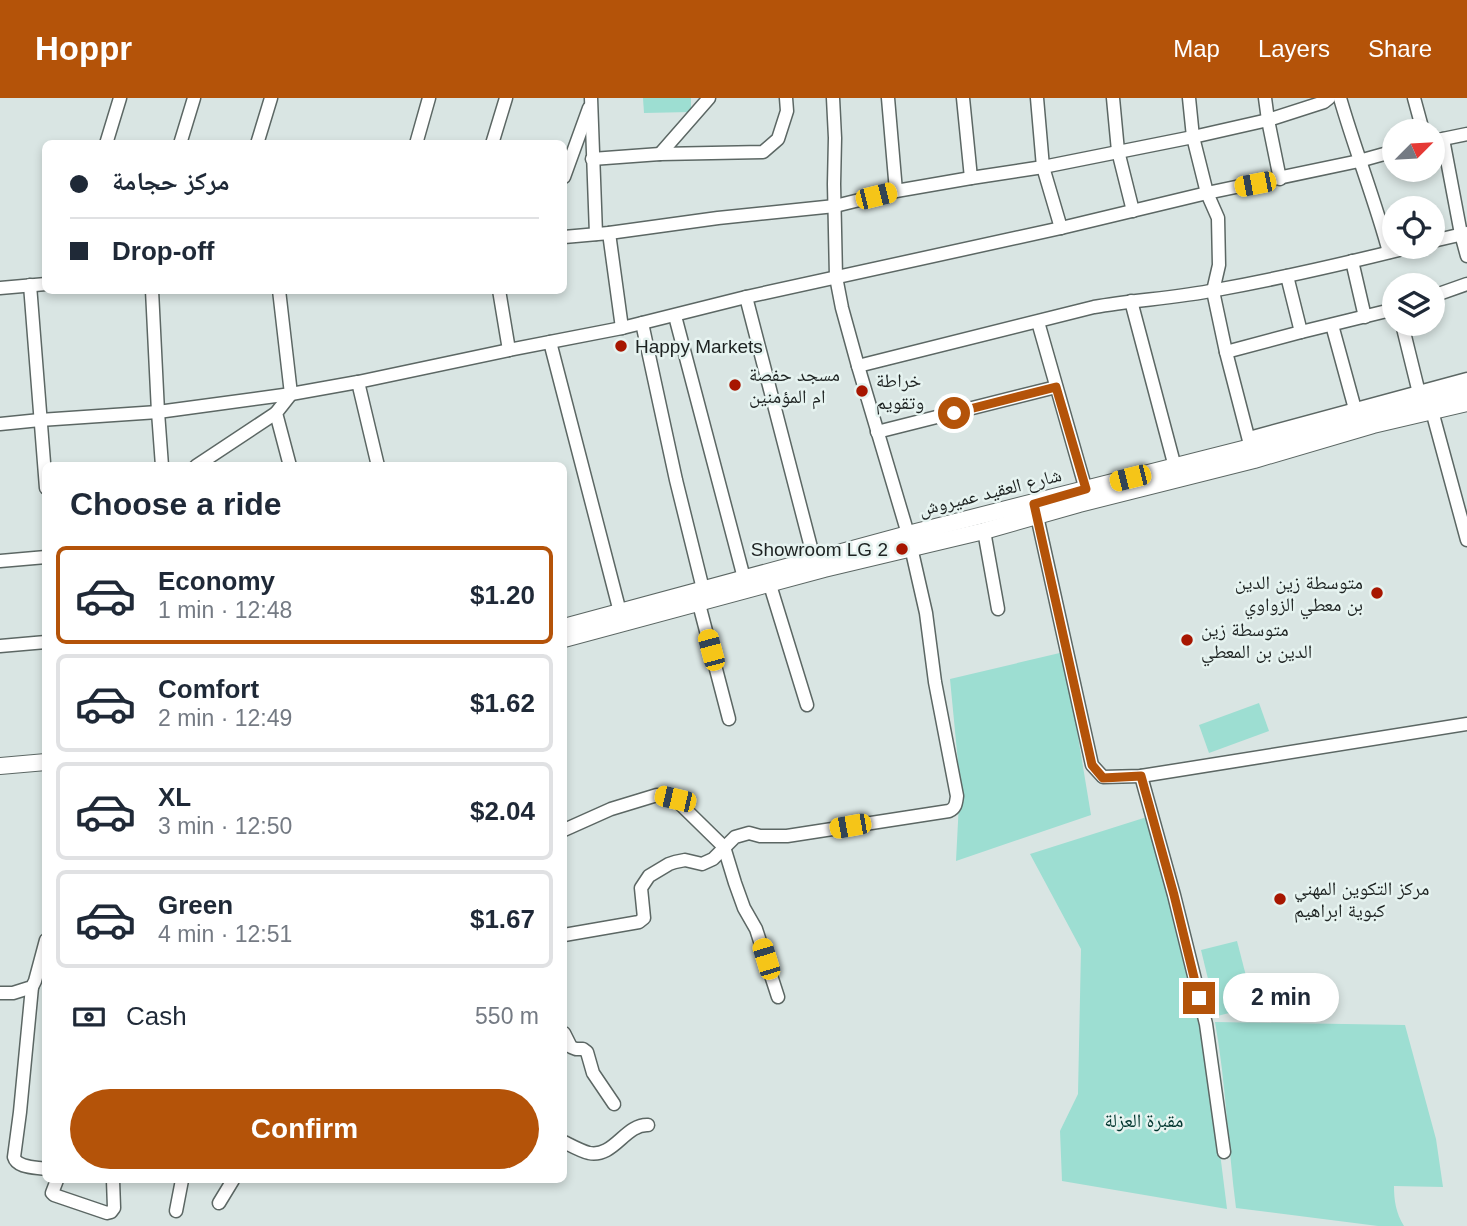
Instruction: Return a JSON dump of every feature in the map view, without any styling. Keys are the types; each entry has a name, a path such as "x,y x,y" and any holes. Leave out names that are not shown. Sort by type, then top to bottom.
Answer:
{"main road":[{"name":"شارع العقيد عميروش","path":"567,638 701,597 744,578 814,559 910,541 984,531 1086,489 1251,449 1346,420 1467,389"},
{"name":"شارع العقيد عميروش","path":"1425,401 1467,403"},
{"name":"شارع العقيد عميروش","path":"567,626 620,612 770,585 910,541 1167,481 1251,449"},
{"path":"0,766 42,762"}],"street":[{"path":"107,140 120,98"},
{"path":"181,140 194,98"},
{"path":"258,140 271,98"},
{"path":"417,140 429,98"},
{"path":"493,140 506,98"},
{"path":"660,154 709,98"},
{"path":"592,159 660,154 763,152 778,139 787,111 786,98"},
{"path":"567,934 639,922 644,918 641,888 649,876 675,862 685,860 702,863 713,859 735,837 749,833 760,836 787,836 954,808 957,796 926,613 910,541 842,309 836,277 835,138 832,98"},
{"path":"888,98 896,191"},
{"path":"963,98 971,178"},
{"path":"1037,98 1043,167 1060,228"},
{"path":"1112,98 1118,151 1133,211"},
{"path":"1189,98 1193,137 1207,193 1218,218 1219,265 1213,291 1251,449 1354,409 1425,401 1467,379"},
{"path":"1265,98 1280,179"},
{"path":"567,237 835,206 896,191 1043,167 1193,137 1268,120 1329,98"},
{"path":"1340,98 1382,227"},
{"path":"1414,98 1420,119"},
{"path":"591,100 596,234"},
{"path":"567,168 591,100"},
{"path":"1446,138 1467,134"},
{"path":"0,424 158,412 358,382 622,328 746,297 1382,155"},
{"path":"1446,169 1464,233 1467,256"},
{"path":"609,233 622,328"},
{"path":"1445,238 1464,233"},
{"path":"858,366 1094,307 1213,291 1382,254"},
{"path":"1352,261 1365,317"},
{"path":"1287,276 1301,332"},
{"path":"0,288 42,284"},
{"path":"1445,292 1467,284"},
{"path":"30,285 44,462"},
{"path":"152,294 162,462"},
{"path":"203,462 276,413 291,394 279,294"},
{"path":"500,294 509,350"},
{"path":"746,297 814,559"},
{"path":"1131,301 1175,467"},
{"path":"1226,352 1382,312"},
{"path":"675,316 744,578"},
{"path":"1038,322 1086,489"},
{"path":"642,323 729,719"},
{"path":"1332,325 1354,409"},
{"path":"1406,336 1467,540"},
{"path":"550,342 620,612"},
{"path":"358,382 377,462"},
{"path":"877,432 1056,387"},
{"path":"276,413 289,462"},
{"path":"1035,510 1092,765 1103,778 1141,776 1467,724"},
{"path":"984,531 998,609"},
{"path":"0,561 42,557"},
{"path":"770,585 807,705"},
{"path":"0,646 42,642"},
{"path":"1439,727 1467,716"},
{"path":"1141,776 1206,1024 1224,1152"},
{"path":"567,829 611,809 657,795 675,799 724,847 744,908 756,929 778,997"},
{"path":"42,956 32,987 14,1157 19,1164 42,1169"},
{"path":"0,993 13,993 32,987"},
{"path":"567,1039 571,1047 587,1052 593,1073 614,1104"},
{"path":"567,1143 595,1154 613,1146 637,1126 648,1125"},
{"path":"56,1183 52,1193 54,1195 107,1213 111,1212 114,1206 113,1183"},
{"path":"176,1211 181,1183"},
{"path":"219,1203 231,1183"}],"green space":[{"path":"643,98 691,98 691,112 644,113"},
{"path":"1064,652 1091,815 956,861 960,783 950,679"},
{"path":"1259,703 1269,731 1209,753 1199,725"},
{"name":"مقبرة العزلة","path":"1150,816 1201,1020 1227,1209 1062,1181 1060,1131 1078,1094 1081,949 1030,854"},
{"path":"1237,941 1254,1007 1217,1016 1201,950"},
{"name":"مقبرة العزلة","path":"1215,1022 1405,1025 1436,1139 1443,1187 1394,1186 1396,1207 1404,1226 1378,1226 1236,1208"}],"place":[{"name":"Happy Markets","path":"621,346"},
{"name":"مسجد حفصة ام المؤمنين","path":"735,385"},
{"name":"خراطة وتقويم","path":"862,391"},
{"name":"Showroom LG 2","path":"902,549"},
{"name":"متوسطة زين الدين بن معطي الزواوي","path":"1377,593"},
{"name":"متوسطة زين الدين بن المعطي","path":"1187,640"},
{"name":"مركز التكوين المهني كبوية ابراهيم","path":"1280,899"}],"route":[{"path":"954,413 1056,387 1086,489 1034,504 1092,765 1103,778 1141,776 1199,998"}]}
